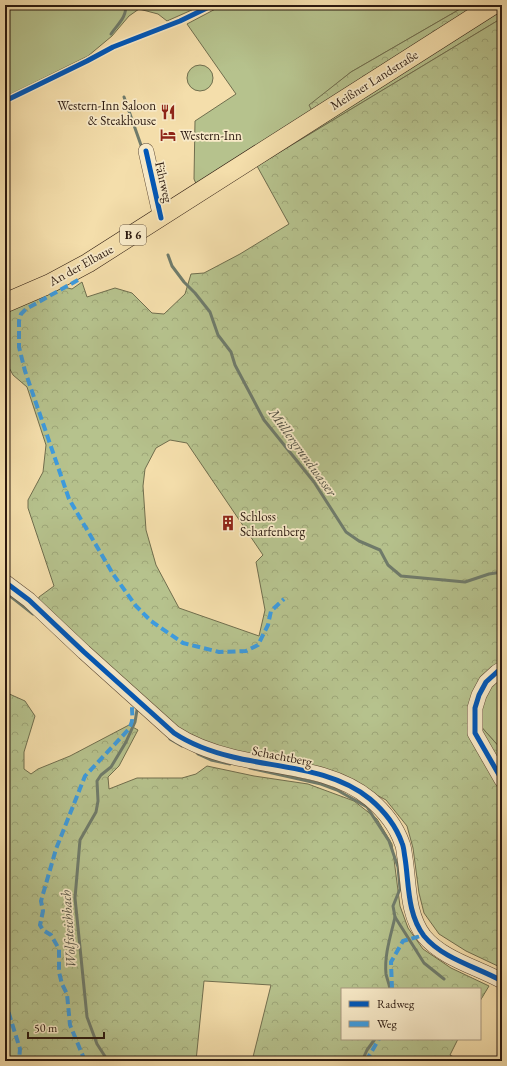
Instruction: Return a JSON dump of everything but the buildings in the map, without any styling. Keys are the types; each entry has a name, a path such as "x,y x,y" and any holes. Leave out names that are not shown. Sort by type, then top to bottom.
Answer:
{"main road":[{"name":"Meißner Landstraße","path":"255,156 493,5"},
{"name":"An der Elbaue","path":"5,303 49,284 88,263 161,218 255,156"}],"street":[{"name":"Fährweg","path":"146,151 161,218"},
{"name":"Schachtberg","path":"5,582 29,600 174,733 196,745 233,757 302,770 329,777 348,785 369,799 382,811 392,824 402,843 410,901 414,917 424,935 446,954 502,981"},
{"path":"502,669 486,682 479,695 476,708 475,733 502,780"}],"green space":[{"path":"5,5 203,5 167,21 158,14 139,9 129,16 112,36 88,56 5,97"},
{"path":"223,5 467,5 351,72 310,105 314,111 197,186 194,179 195,121 236,94 187,24"},
{"path":"467,5 483,5 314,111 311,109 309,105 351,72"},
{"path":"502,6 502,18 257,166"},
{"path":"502,18 502,675 488,687 477,722 502,750 502,968 466,951 439,934 424,913 419,893 413,848 407,826 386,800 350,781 238,753 189,737 38,602 39,597 54,586 28,508 28,500 43,472 46,445 27,387 13,375 5,360 5,310 59,286 72,289 82,282 87,297 115,288 132,293 152,313 164,314 185,294 191,274 204,273 240,254 289,224 257,166","holes":["170,440 187,443 263,555 256,562 265,610 259,636 179,608 156,565 146,530 143,486 145,469 156,448"]},
{"path":"200,65 209,69 213,78 209,87 200,91 191,87 187,78 191,69"},
{"path":"502,675 502,750 477,722 488,687"},
{"path":"5,692 25,701 35,716 24,752 24,769 31,774 38,769 70,756 129,725 138,730 119,766 108,777 109,789 137,778 182,778 196,774 207,766 254,776 308,784 354,801 377,819 392,844 400,906 408,928 423,949 451,968 489,986 481,999 481,988 341,988 341,1040 458,1040 450,1055 461,1061 252,1061 271,985 204,981 196,1061 5,1061"}],"waterway":[{"name":"Müllergrundwasser","path":"111,34 125,13 125,5"},
{"name":"Müllergrundwasser","path":"124,97 142,148"},
{"name":"Müllergrundwasser","path":"168,255 172,266 210,312 218,335 231,352 235,365 264,420 314,482 346,532 359,541 380,550 388,565 401,576 465,582 489,574 502,572"},
{"path":"5,592 33,614"},
{"name":"Wolfsteichbach","path":"108,1061 97,1044 87,1017 75,898 80,840 96,812 98,801 97,781 101,775 111,767 126,742 135,722 137,710"},
{"path":"170,739 182,746"},
{"path":"198,754 211,760 230,764"},
{"path":"250,768 321,784 337,790 367,807 389,841 398,867 400,889 393,906 395,917 424,963 444,979"},
{"path":"390,988 386,974 386,960 395,917"},
{"path":"362,1061 367,1050 374,1040"}],"marked path":[{"path":"78,280 26,309 21,314 19,321 19,347 25,371 69,499 113,574 136,606 151,621 183,643 219,652 246,651 258,645 268,625 271,611 284,599"},
{"path":"85,1061 70,1025 67,994 62,984 59,972 59,949 51,935 43,930 40,925 43,911 41,901 56,849 85,776 129,729 132,720 132,707"},
{"path":"392,988 391,962 403,941 424,935"},
{"path":"5,1001 20,1049 19,1061"},
{"path":"366,1061 378,1040"}],"cycle path":[{"path":"5,101 113,47 180,21 213,5"},
{"path":"146,151 161,218"},
{"path":"5,582 29,600 174,733 202,748 225,755 250,761 304,770 322,775 339,781 370,799 389,819 403,845 414,918 424,936 450,957 502,981"},
{"path":"502,669 486,682 479,695 475,708 475,733 502,780"}],"place":[{"name":"Western-Inn Saloon & Steakhouse","path":"168,112"},
{"name":"Western-Inn","path":"168,135"},
{"name":"Schloss Scharfenberg","path":"228,523"}]}
